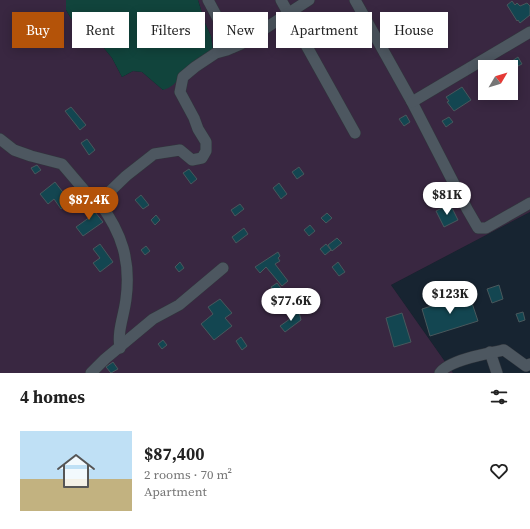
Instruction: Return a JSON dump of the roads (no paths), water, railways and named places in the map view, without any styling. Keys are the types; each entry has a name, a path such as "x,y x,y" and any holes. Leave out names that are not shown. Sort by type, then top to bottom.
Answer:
{"street":[{"path":"208,0 214,12"},
{"path":"281,0 289,12 309,0"},
{"path":"355,0 412,102 478,228 486,228 530,203"},
{"path":"412,102 530,32"},
{"path":"99,202 126,176 154,154 180,150 192,160 202,158 206,150 206,142 180,92 183,77 216,53 230,48"},
{"path":"309,48 355,133"},
{"path":"0,139 14,150 62,164 85,191 99,202 108,214 123,242 128,279 126,300 118,338 120,348"},
{"path":"91,373 104,359 120,348 153,319 179,305 223,268"},
{"path":"440,373 450,364 490,352 504,350 526,366 530,364"},
{"path":"490,352 497,373"}]}
